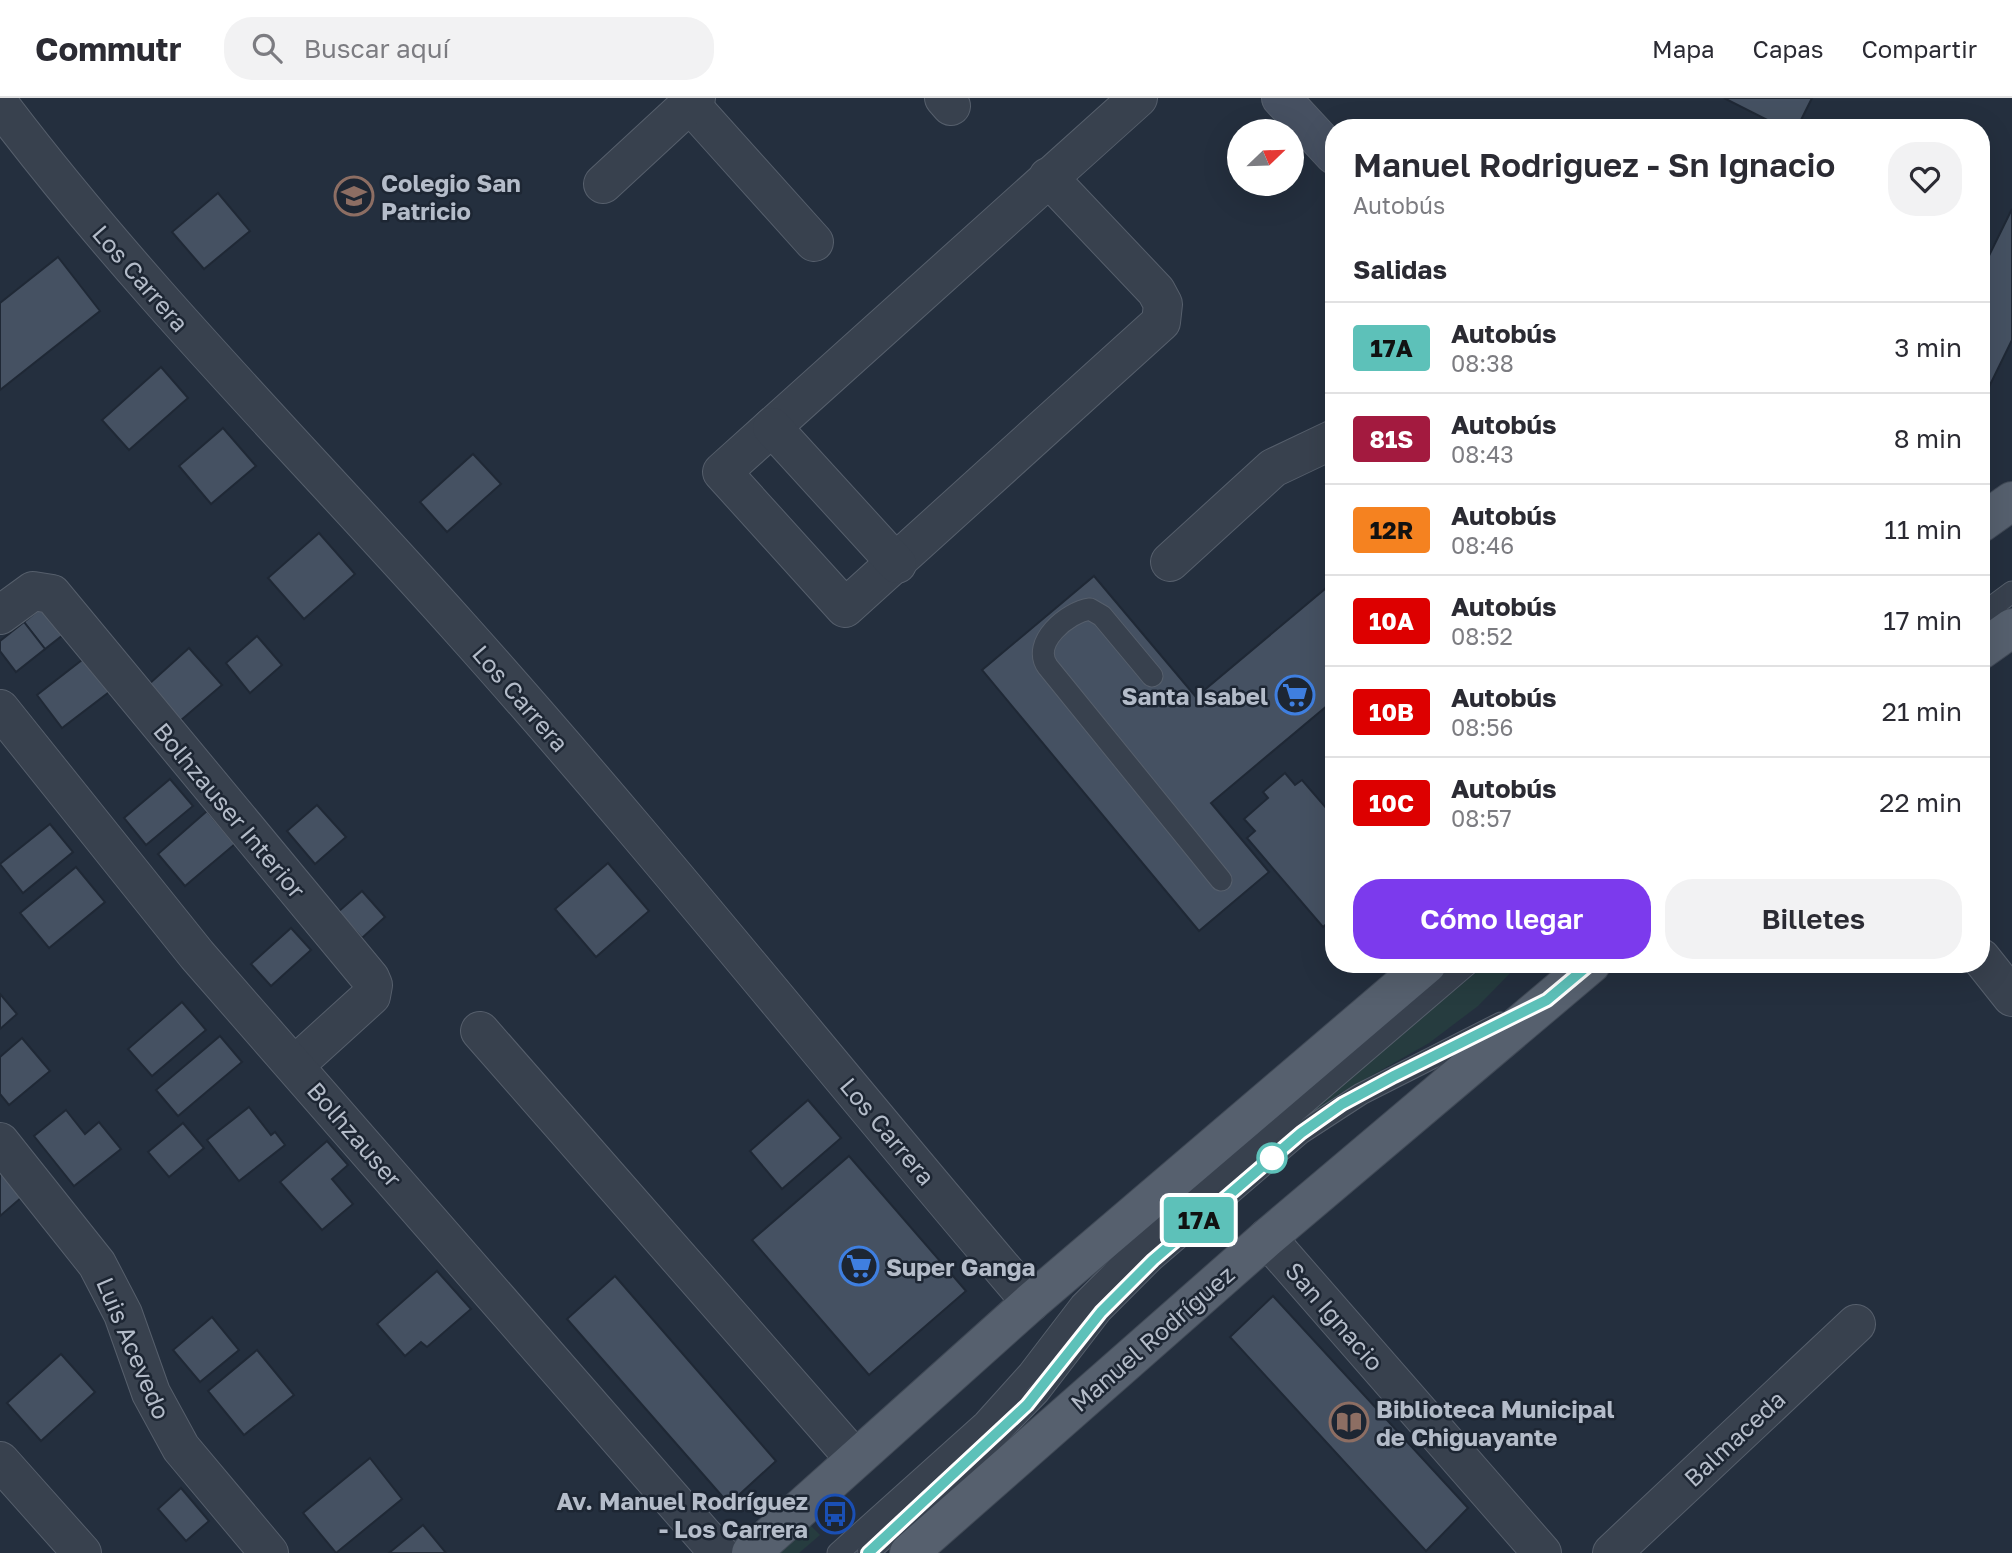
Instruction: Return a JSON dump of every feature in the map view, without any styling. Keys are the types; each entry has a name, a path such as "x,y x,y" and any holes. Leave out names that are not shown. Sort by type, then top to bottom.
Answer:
{"main road":[{"path":"1990,517 2012,501"},
{"path":"1990,644 2012,628"},
{"path":"751,1553 1031,1302 1416,973"},
{"name":"Manuel Rodríguez","path":"913,1552 1266,1238 1580,973"}],"street":[{"path":"1048,177 1156,291 1163,304 1161,322 897,564 845,608 722,472 1048,177 1138,98"},
{"path":"1281,98 1325,145"},
{"path":"603,184 693,101 814,242"},
{"name":"Los Carrera","path":"0,105 66,191 179,323 461,628 557,739 1031,1302"},
{"path":"772,427 897,564"},
{"path":"1170,562 1273,468 1325,443"},
{"name":"Bolhzauser Interior","path":"0,614 33,590 52,594 370,978 373,985 371,996 295,1065"},
{"name":"Bolhzauser","path":"0,709 180,934 719,1553"},
{"path":"1990,969 2012,997"},
{"path":"480,1031 855,1459"},
{"name":"Luis Acevedo","path":"0,1142 97,1264 123,1314 151,1393 181,1448 269,1553"},
{"name":"San Ignacio","path":"1266,1238 1542,1553"},
{"name":"Balmaceda","path":"1612,1553 1856,1324"},
{"path":"0,1461 82,1553"}],"lane":[{"path":"1990,608 2012,592"},
{"path":"1152,676 1102,616 1090,609 1072,616 1048,637 1043,647 1044,661 1048,667 1221,880"},
{"path":"838,1553 984,1422 1029,1372 1081,1304 1143,1242 1457,973"},
{"path":"868,1553 993,1440 1038,1394 1101,1312 1153,1260 1301,1133 1383,1082 1547,1000"}],"green space":[{"path":"1475,973 1510,973 1478,1006 1429,1043 1339,1094 1289,1130"},
{"path":"809,1524 820,1535 799,1553 777,1553"}],"building":[{"path":"1724,98 1812,98 1802,119 1765,119"},
{"path":"218,193 250,231 204,269 172,232"},
{"path":"2012,209 2012,340 1990,385 1990,254"},
{"path":"58,257 100,311 0,390 0,303"},
{"path":"161,367 188,398 129,450 102,420"},
{"path":"223,428 256,466 211,504 179,466"},
{"path":"473,454 501,484 447,532 420,502"},
{"path":"319,533 355,574 304,619 268,578"},
{"path":"1094,576 1196,697 1325,589 1325,708 1211,803 1269,872 1199,931 982,670"},
{"path":"46,604 68,631 45,649 24,622"},
{"path":"24,622 45,649 16,672 0,651 0,641"},
{"path":"257,636 282,665 250,693 226,663"},
{"path":"189,648 222,685 180,721 148,685"},
{"path":"91,653 117,686 62,728 37,695"},
{"path":"1285,773 1295,785 1302,780 1325,807 1323,927 1247,838 1255,831 1244,819 1268,798 1263,792"},
{"path":"170,779 193,806 146,845 124,818"},
{"path":"317,805 346,837 315,864 287,831"},
{"path":"207,811 235,844 185,886 158,854"},
{"path":"50,824 73,852 23,893 0,864"},
{"path":"608,863 649,911 596,957 555,909"},
{"path":"76,867 105,902 49,948 20,913"},
{"path":"362,891 385,917 362,938 338,912"},
{"path":"291,928 311,950 271,986 251,964"},
{"path":"0,994 17,1014 0,1029"},
{"path":"182,1002 206,1030 152,1076 128,1049"},
{"path":"220,1036 242,1062 178,1116 156,1090"},
{"path":"22,1038 50,1071 9,1105 0,1094 0,1057"},
{"path":"808,1100 841,1138 782,1189 750,1151"},
{"path":"249,1107 271,1135 275,1132 285,1145 239,1181 207,1140"},
{"path":"66,1110 85,1134 99,1122 121,1149 74,1186 34,1136"},
{"path":"183,1123 204,1148 169,1177 148,1152"},
{"path":"327,1141 348,1165 332,1179 353,1204 322,1230 280,1182"},
{"name":"Super Ganga","path":"849,1156 966,1291 869,1375 752,1240"},
{"path":"0,1171 22,1197 0,1216"},
{"path":"437,1271 471,1309 427,1347 421,1342 405,1356 377,1324"},
{"path":"615,1276 776,1461 729,1504 567,1319"},
{"name":"Biblioteca Municipal de Chiguayante","path":"1273,1296 1468,1508 1426,1551 1230,1337"},
{"path":"212,1317 239,1350 200,1382 173,1350"},
{"path":"257,1350 294,1395 244,1435 208,1391"},
{"path":"61,1354 95,1392 41,1441 7,1403"},
{"path":"370,1458 402,1499 336,1553 303,1513"},
{"path":"181,1488 209,1521 186,1541 158,1509"},
{"path":"423,1525 446,1553 389,1553"}],"bus line":[{"name":"17A","path":"868,1553 993,1440 1038,1394 1083,1334 1126,1286 1301,1133 1342,1104 1547,1000 1579,973"}],"place":[{"name":"Colegio San Patricio","path":"354,196"},
{"name":"Santa Isabel","path":"1295,695"},
{"name":"Super Ganga","path":"859,1266"},
{"name":"Biblioteca Municipal de Chiguayante","path":"1349,1422"},
{"name":"Av. Manuel Rodríguez - Los Carrera","path":"835,1514"}]}
